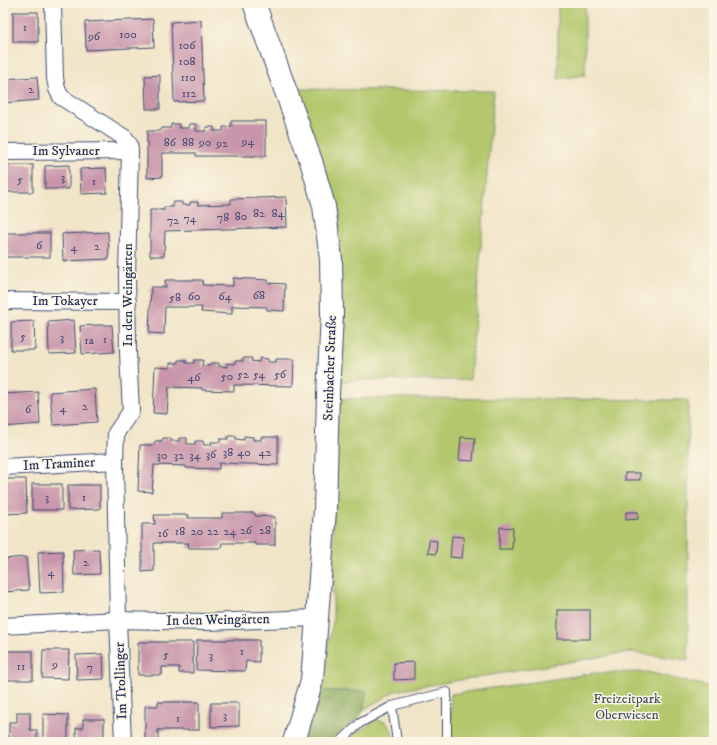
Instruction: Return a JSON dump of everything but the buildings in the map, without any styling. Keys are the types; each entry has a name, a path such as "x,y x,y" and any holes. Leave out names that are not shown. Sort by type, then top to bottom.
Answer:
{"main road":[{"name":"Steinbacher Straße","path":"254,3 311,161 324,206 331,260 332,314 325,510 318,618 312,680 294,742"}],"street":[{"path":"54,3 55,78 57,89 61,97 125,138 129,144 130,151"},
{"name":"Im Sylvaner","path":"3,152 130,151"},
{"name":"In den Weingärten","path":"118,620 115,461 116,433 131,411 128,353 127,276 130,151"},
{"name":"Im Tokayer","path":"3,301 128,302"},
{"name":"Im Traminer","path":"3,467 115,461"},
{"name":"In den Weingärten","path":"3,626 118,620 206,622 318,618"},
{"name":"Im Trollinger","path":"118,620 123,742"}],"lane":[{"path":"340,742 360,723 392,706 447,692 447,742"},
{"path":"392,706 396,742"}],"green space":[{"path":"558,3 585,3 585,75 558,79"},
{"path":"293,89 494,91 470,380 358,380 341,382 335,216"},
{"path":"334,399 688,400 688,660 629,652 395,691 363,710 366,691 318,691 333,622"},
{"name":"Freizeitpark Oberwiesen","path":"647,672 714,687 714,742 450,742 451,694 596,673"},
{"path":"318,691 366,691 363,710 353,724 331,742 301,742"},
{"path":"376,720 386,722 392,731 393,742 346,742 352,735"}]}
